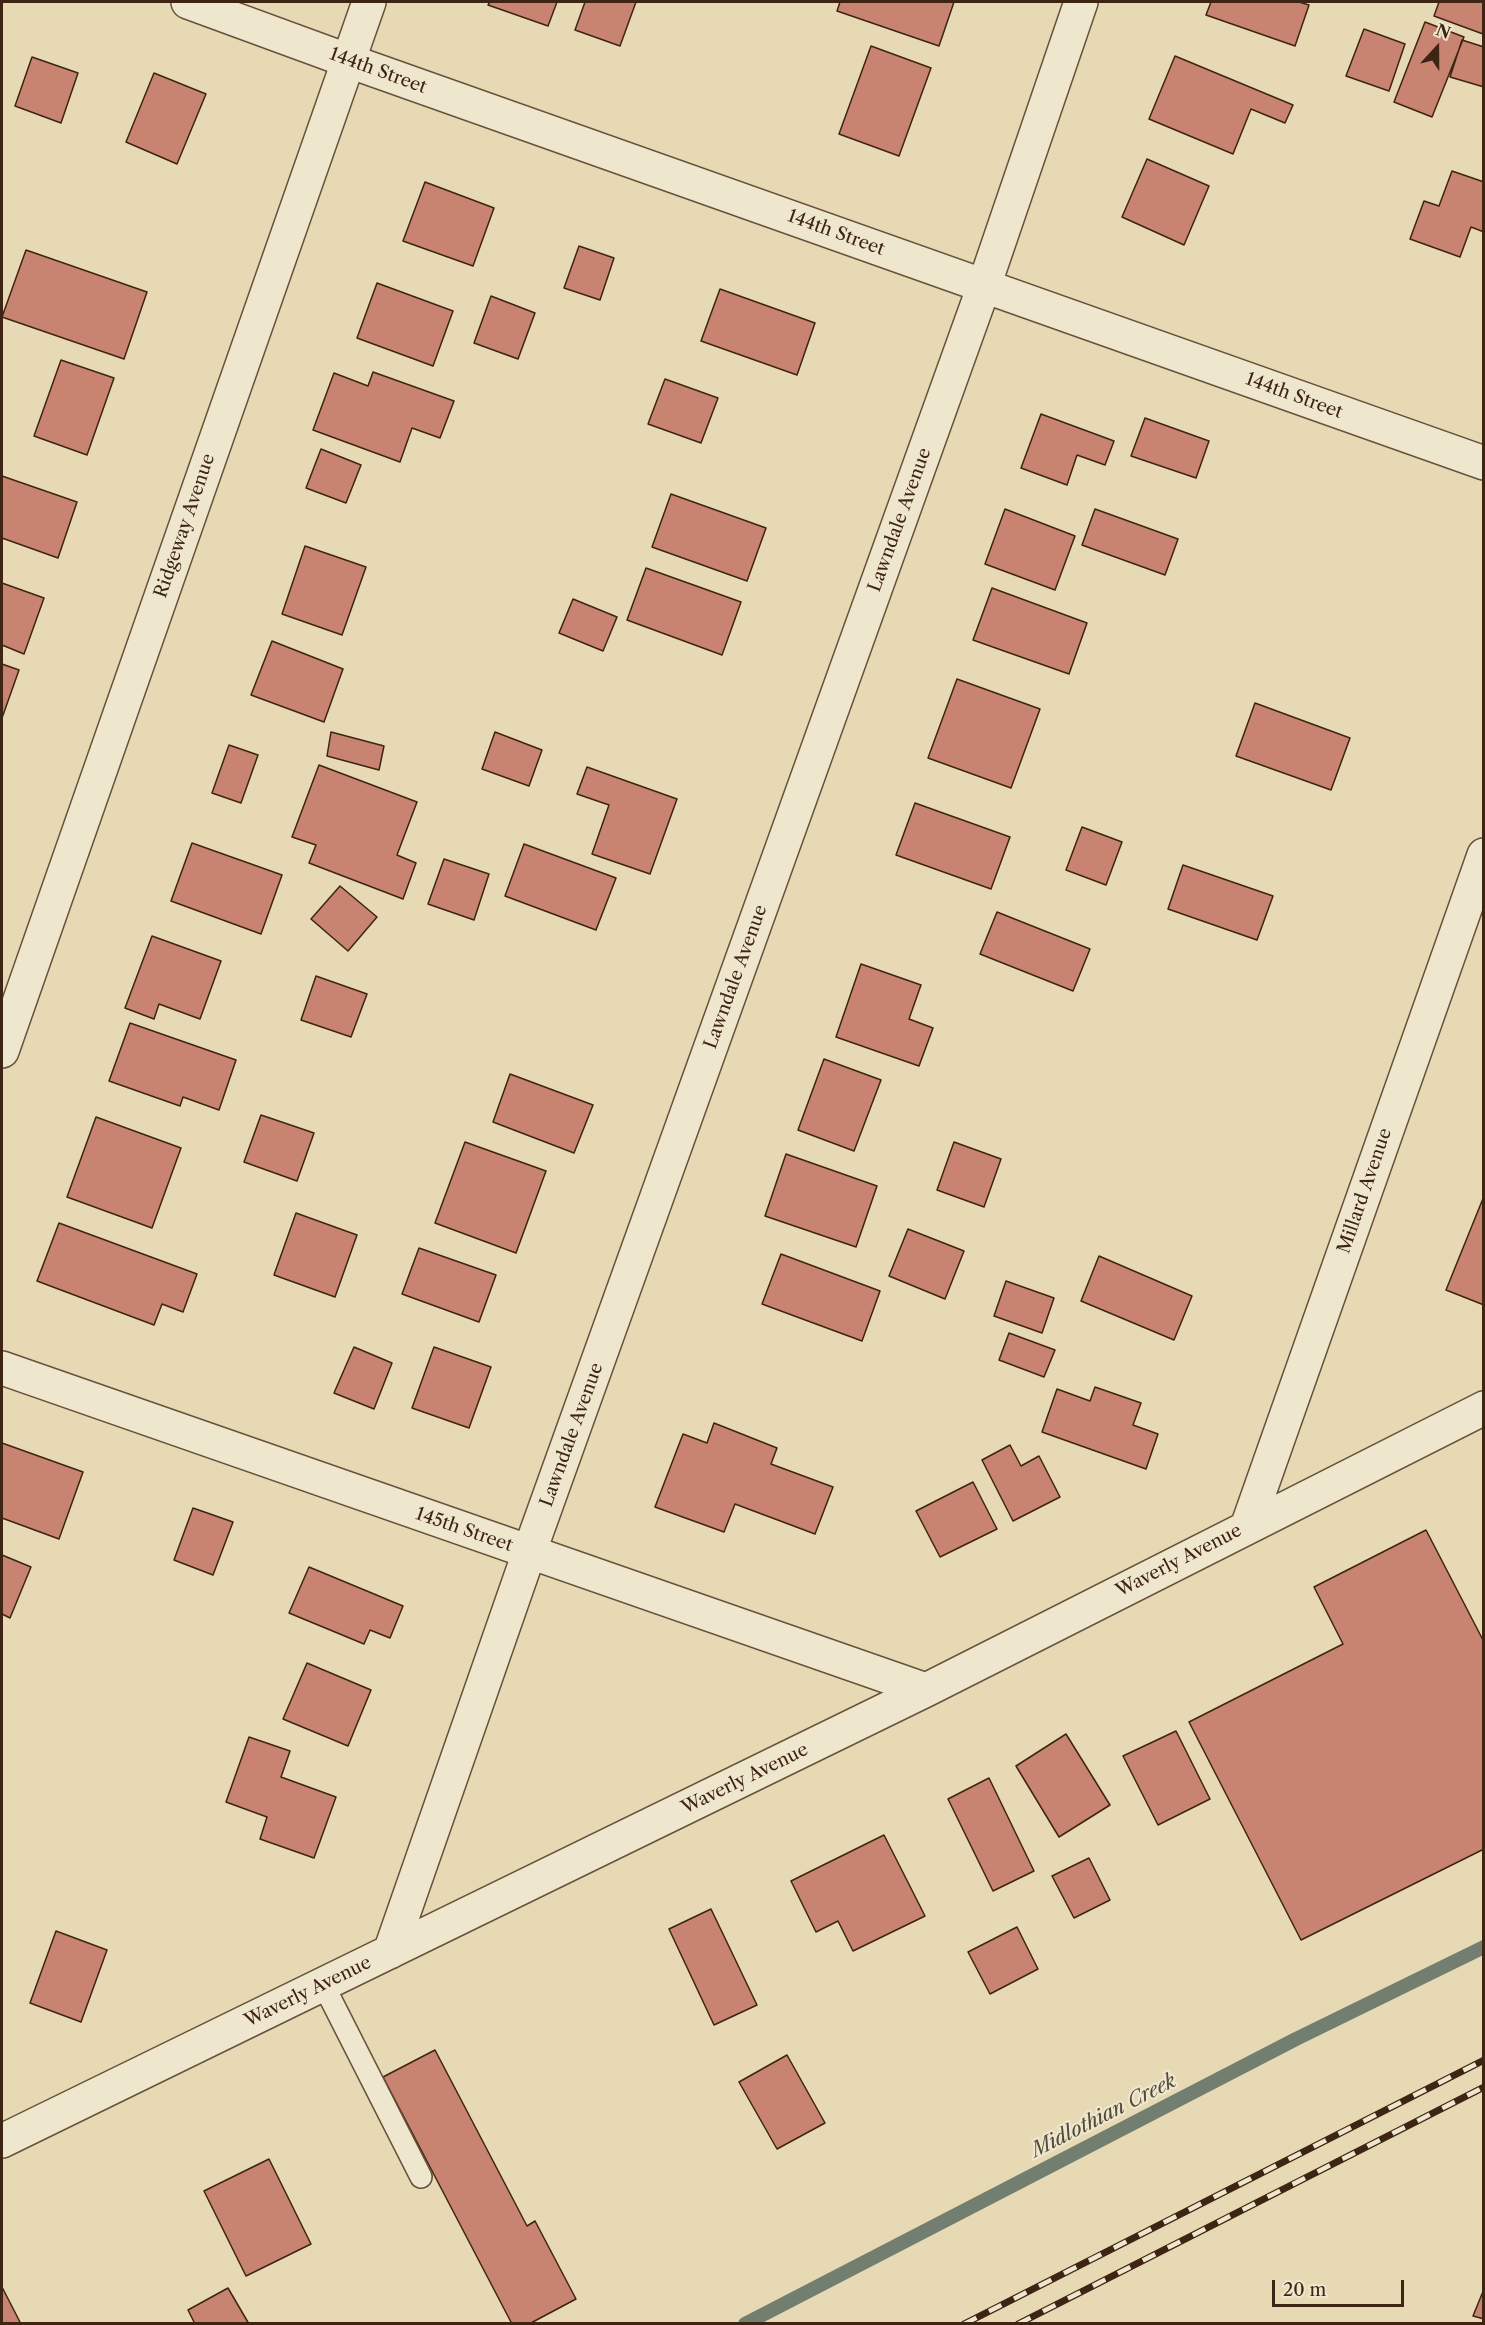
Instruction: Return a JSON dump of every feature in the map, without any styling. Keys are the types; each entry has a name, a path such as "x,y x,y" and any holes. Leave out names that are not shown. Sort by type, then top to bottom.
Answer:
{"street":[{"name":"144th Street","path":"188,2 1484,463"},
{"name":"Ridgeway Avenue","path":"2,1051 369,2"},
{"name":"Lawndale Avenue","path":"390,1952 529,1553 984,286 1081,2"},
{"name":"Millard Avenue","path":"1247,1527 1484,855"},
{"name":"145th Street","path":"2,1368 926,1690"},
{"name":"Waverly Avenue","path":"2,2140 926,1690 1484,1408"}],"lane":[{"path":"323,1984 421,2177"}],"building":[{"path":"490,2 557,2 548,26 488,5"},
{"path":"585,2 636,2 620,46 575,30"},
{"path":"840,2 954,2 939,46 837,11"},
{"path":"1211,2 1299,2 1309,5 1295,46 1206,15"},
{"path":"1439,2 1484,2 1483,34 1434,16"},
{"path":"1425,22 1464,37 1432,117 1394,102"},
{"path":"1364,29 1405,44 1389,91 1346,76"},
{"path":"1462,40 1484,47 1484,87 1450,77"},
{"path":"871,46 931,68 899,156 839,134"},
{"path":"1175,56 1293,105 1285,123 1251,109 1233,154 1149,119"},
{"path":"32,57 78,73 61,123 15,106"},
{"path":"154,73 206,94 177,164 126,142"},
{"path":"1147,159 1209,186 1184,245 1122,217"},
{"path":"1452,171 1484,182 1484,232 1471,227 1460,257 1410,239 1424,201 1439,206"},
{"path":"425,182 494,208 473,266 403,241"},
{"path":"579,246 614,258 600,300 564,288"},
{"path":"26,250 147,292 124,359 2,317"},
{"path":"377,283 453,311 433,366 357,338"},
{"path":"720,289 815,323 797,375 701,341"},
{"path":"491,296 535,313 518,359 474,343"},
{"path":"61,360 114,378 87,455 34,436"},
{"path":"373,372 454,401 440,438 412,428 400,462 313,430 334,373 368,386"},
{"path":"665,379 718,398 701,443 648,424"},
{"path":"1041,414 1114,441 1105,465 1077,455 1067,485 1021,468"},
{"path":"1145,418 1209,441 1196,478 1131,456"},
{"path":"321,449 361,465 346,503 306,488"},
{"path":"2,476 77,502 58,558 2,538"},
{"path":"671,494 766,528 747,581 652,547"},
{"path":"1005,509 1075,536 1055,590 985,564"},
{"path":"1095,509 1178,539 1165,575 1082,545"},
{"path":"305,546 366,567 342,635 282,614"},
{"path":"646,568 741,602 722,655 627,620"},
{"path":"2,583 44,598 24,654 2,645"},
{"path":"992,588 1087,623 1069,674 973,640"},
{"path":"573,599 617,617 603,651 559,633"},
{"path":"272,641 343,669 324,722 251,695"},
{"path":"2,664 19,670 2,718"},
{"path":"957,679 1040,709 1011,788 928,758"},
{"path":"1255,703 1350,738 1331,790 1236,756"},
{"path":"331,732 384,746 379,770 327,756"},
{"path":"495,732 542,750 529,786 482,769"},
{"path":"229,745 258,755 241,803 212,793"},
{"path":"319,765 417,802 397,855 416,863 403,899 309,863 316,845 292,837"},
{"path":"587,767 677,799 650,874 592,854 609,805 577,794"},
{"path":"915,803 1010,837 991,889 896,855"},
{"path":"1082,827 1122,842 1106,885 1066,870"},
{"path":"192,843 282,875 261,934 171,901"},
{"path":"524,844 616,878 596,930 505,896"},
{"path":"444,859 489,874 474,920 428,904"},
{"path":"1183,865 1273,896 1257,940 1168,909"},
{"path":"340,886 377,917 348,951 311,919"},
{"path":"997,912 1090,949 1073,991 980,954"},
{"path":"152,936 221,961 200,1019 159,1004 154,1019 125,1008"},
{"path":"861,964 921,985 909,1019 933,1028 919,1066 836,1037"},
{"path":"316,976 367,994 351,1037 301,1020"},
{"path":"130,1023 236,1060 219,1110 183,1097 180,1106 109,1081"},
{"path":"824,1059 881,1080 854,1151 798,1130"},
{"path":"510,1074 593,1105 574,1153 493,1122"},
{"path":"261,1115 314,1133 297,1181 244,1162"},
{"path":"96,1117 181,1148 152,1228 67,1197"},
{"path":"465,1142 546,1171 516,1253 435,1223"},
{"path":"954,1142 1001,1159 984,1207 937,1190"},
{"path":"786,1154 877,1186 856,1247 765,1216"},
{"path":"1484,1196 1484,1305 1446,1290"},
{"path":"296,1213 357,1235 335,1297 274,1275"},
{"path":"59,1223 197,1274 183,1312 162,1304 154,1325 37,1281"},
{"path":"908,1229 964,1251 945,1299 889,1276"},
{"path":"419,1248 496,1275 479,1322 402,1294"},
{"path":"781,1254 880,1291 862,1341 762,1304"},
{"path":"1099,1256 1192,1296 1174,1340 1081,1301"},
{"path":"1006,1281 1054,1298 1042,1333 994,1316"},
{"path":"1009,1333 1055,1350 1044,1377 999,1360"},
{"path":"354,1347 392,1363 374,1409 334,1393"},
{"path":"434,1347 491,1367 469,1428 412,1408"},
{"path":"1095,1387 1141,1403 1133,1425 1158,1434 1146,1469 1042,1432 1057,1389 1090,1401"},
{"path":"714,1423 777,1448 771,1464 833,1487 815,1534 735,1504 724,1532 655,1507 683,1434 707,1443"},
{"path":"2,1443 83,1472 59,1539 2,1518"},
{"path":"1010,1445 1021,1466 1039,1456 1060,1497 1013,1521 982,1460"},
{"path":"973,1482 997,1529 940,1557 916,1511"},
{"path":"193,1508 233,1522 213,1575 174,1560"},
{"path":"1426,1530 1484,1642 1484,1849 1301,1940 1189,1722 1343,1644 1314,1587"},
{"path":"2,1555 31,1567 10,1618 2,1614"},
{"path":"309,1567 403,1606 390,1638 370,1630 364,1644 289,1613"},
{"path":"307,1663 371,1690 348,1746 283,1719"},
{"path":"1176,1731 1210,1799 1158,1825 1123,1756"},
{"path":"1066,1734 1110,1805 1059,1837 1016,1766"},
{"path":"249,1737 290,1751 281,1777 336,1797 314,1858 260,1839 267,1817 226,1802"},
{"path":"989,1778 1034,1871 993,1891 948,1799"},
{"path":"884,1835 925,1916 853,1951 838,1921 816,1932 791,1881"},
{"path":"1089,1858 1110,1900 1074,1918 1052,1876"},
{"path":"711,1909 757,2005 714,2025 669,1929"},
{"path":"1017,1927 1038,1969 990,1994 968,1952"},
{"path":"56,1931 107,1950 81,2022 30,2003"},
{"path":"435,2050 527,2226 535,2221 576,2299 529,2324 512,2324 383,2077"},
{"path":"787,2055 825,2123 777,2149 739,2082"},
{"path":"269,2159 311,2244 246,2276 204,2191"},
{"path":"2,2287 21,2324 2,2324"},
{"path":"228,2288 249,2324 195,2324 188,2310"},
{"path":"1484,2289 1484,2319 1473,2316"}],"waterway":[{"name":"Midlothian Creek","path":"745,2324 1296,2039 1484,1947"}],"railway":[{"path":"964,2324 1484,2060"},
{"path":"1018,2324 1484,2087"}]}
